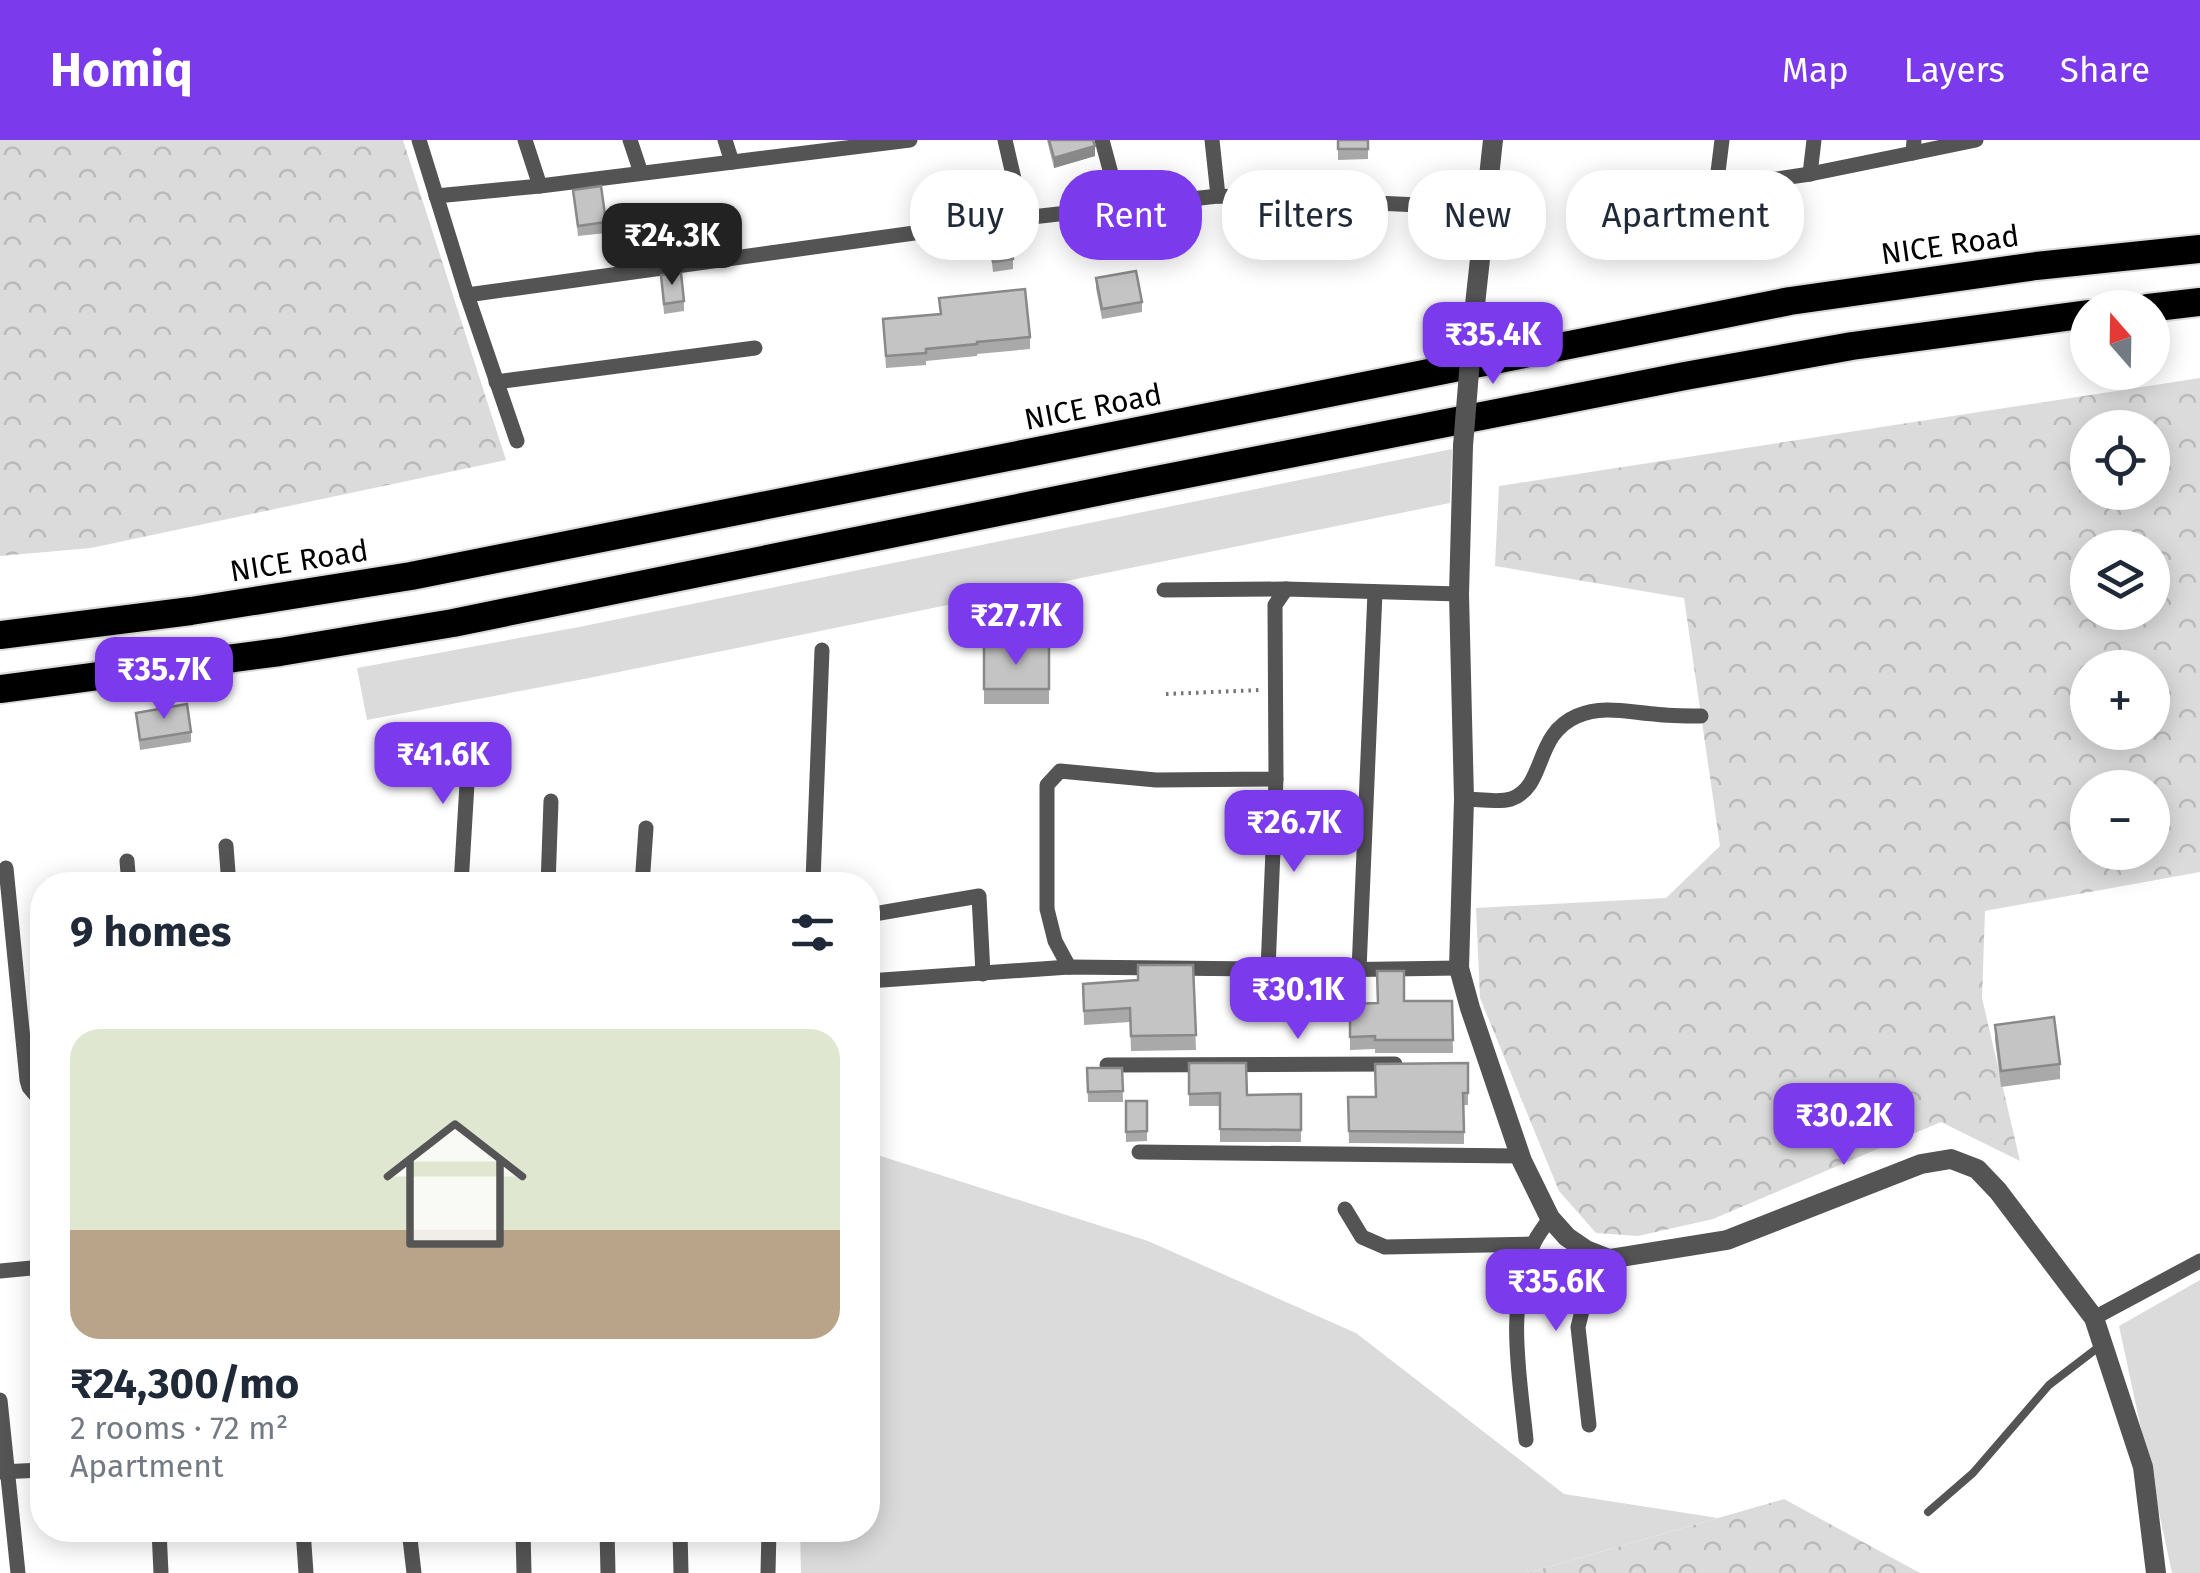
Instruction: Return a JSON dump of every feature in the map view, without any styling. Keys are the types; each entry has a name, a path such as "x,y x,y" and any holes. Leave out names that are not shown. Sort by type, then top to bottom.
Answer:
{"highway":[{"name":"NICE Road","path":"0,635 191,611 411,576 1790,302 2036,266 2200,249"},
{"path":"2170,305 2200,302"},
{"path":"0,689 244,657 452,623 1703,373 1852,346 2070,316"}],"street":[{"path":"419,140 466,295 517,441"},
{"path":"525,140 540,186"},
{"path":"630,140 641,173"},
{"path":"725,140 732,162"},
{"path":"436,196 910,140"},
{"path":"1004,140 1011,170"},
{"path":"1102,140 1110,170"},
{"path":"1212,140 1218,196"},
{"path":"1490,170 1493,140"},
{"path":"1718,170 1722,140"},
{"path":"1810,174 1814,140"},
{"path":"1804,175 1914,147 1976,140"},
{"path":"1202,198 1408,205"},
{"path":"466,295 910,234"},
{"path":"1480,260 1463,446 1459,594 1464,799 1459,968 1479,1064 1550,1218 1586,1250 1609,1259 1727,1240 1921,1164 1951,1159 1977,1169 2094,1318 2143,1466 2156,1573"},
{"path":"496,382 755,348"},
{"path":"1268,970 1276,778 1275,605 1286,589"},
{"path":"1164,590 1459,594"},
{"path":"1359,970 1375,592"},
{"path":"812,872 822,650"},
{"path":"1464,799 1508,800 1524,791 1534,779 1548,740 1564,722 1581,714 1604,710 1702,716"},
{"path":"462,872 470,733"},
{"path":"1069,967 1050,927 1047,909 1047,785 1060,772 1156,780 1276,778"},
{"path":"549,872 552,802"},
{"path":"643,872 646,828"},
{"path":"226,846 228,872"},
{"path":"126,861 127,872"},
{"path":"6,868 30,1087"},
{"path":"880,913 978,896 982,974"},
{"path":"880,980 1069,967 1286,970"},
{"path":"1304,970 1459,968"},
{"path":"1106,1065 1412,1064"},
{"path":"1139,1152 1520,1156"},
{"path":"1345,1209 1362,1237 1385,1248 1533,1244"},
{"path":"1526,1440 1516,1338 1521,1282 1533,1244 1550,1218"},
{"path":"1589,1425 1578,1326 1585,1299 1609,1259"},
{"path":"2094,1318 2200,1260"},
{"path":"0,1271 30,1268"},
{"path":"0,1400 4,1472 18,1573"},
{"path":"4,1472 30,1471"},
{"path":"160,1542 161,1573"},
{"path":"304,1542 306,1573"},
{"path":"410,1542 414,1573"},
{"path":"523,1542 524,1573"},
{"path":"607,1542 608,1573"},
{"path":"681,1542 682,1573"},
{"path":"768,1573 769,1542"}],"lane":[{"path":"1928,1512 1973,1472 2049,1385 2104,1344"}],"path":[{"path":"1166,694 1275,690"}],"green space":[{"path":"0,140 403,140 506,460 91,548 0,556"},
{"path":"2200,378 2200,872 1985,911 1982,998 2020,1161 1941,1122 1713,1219 1638,1236 1596,1233 1559,1191 1480,998 1476,908 1666,898 1720,846 1684,598 1495,566 1499,486 2122,390 2170,390 2170,383"},
{"path":"1452,449 1450,503 367,720 357,668 579,627"},
{"path":"880,1156 1148,1241 1356,1333 1564,1494 1718,1518 1527,1573 801,1573 800,1542 880,1542"},
{"path":"2200,1280 2200,1573 2172,1573 2119,1326"},
{"path":"1784,1499 1920,1573 1527,1573"}],"building":[{"path":"1049,140 1093,140 1095,146 1054,158"},
{"path":"1338,140 1368,140 1368,149 1338,149"},
{"path":"601,186 606,222 578,226 573,190"},
{"path":"1136,271 1142,302 1102,309 1096,278"},
{"path":"681,273 684,301 664,304 661,275"},
{"path":"1025,289 1030,337 886,356 883,319 941,314 939,298"},
{"path":"984,646 1049,646 1049,689 984,689"},
{"path":"187,704 191,732 140,740 136,713"},
{"path":"1138,965 1193,965 1196,1035 1131,1036 1130,1008 1084,1011 1083,984 1138,980"},
{"path":"1344,966 1344,1000 1242,1002 1242,967"},
{"path":"1377,971 1404,971 1404,1001 1452,1001 1453,1040 1350,1037 1350,1004 1378,1003"},
{"path":"2054,1017 2060,1064 2001,1071 1995,1025"},
{"path":"1189,1063 1246,1063 1247,1095 1301,1094 1301,1130 1220,1129 1220,1093 1189,1094"},
{"path":"1468,1063 1468,1093 1463,1093 1464,1132 1349,1131 1348,1097 1376,1097 1375,1064"},
{"path":"1087,1068 1122,1068 1123,1091 1088,1092"},
{"path":"1126,1101 1147,1101 1147,1131 1126,1132"}]}
